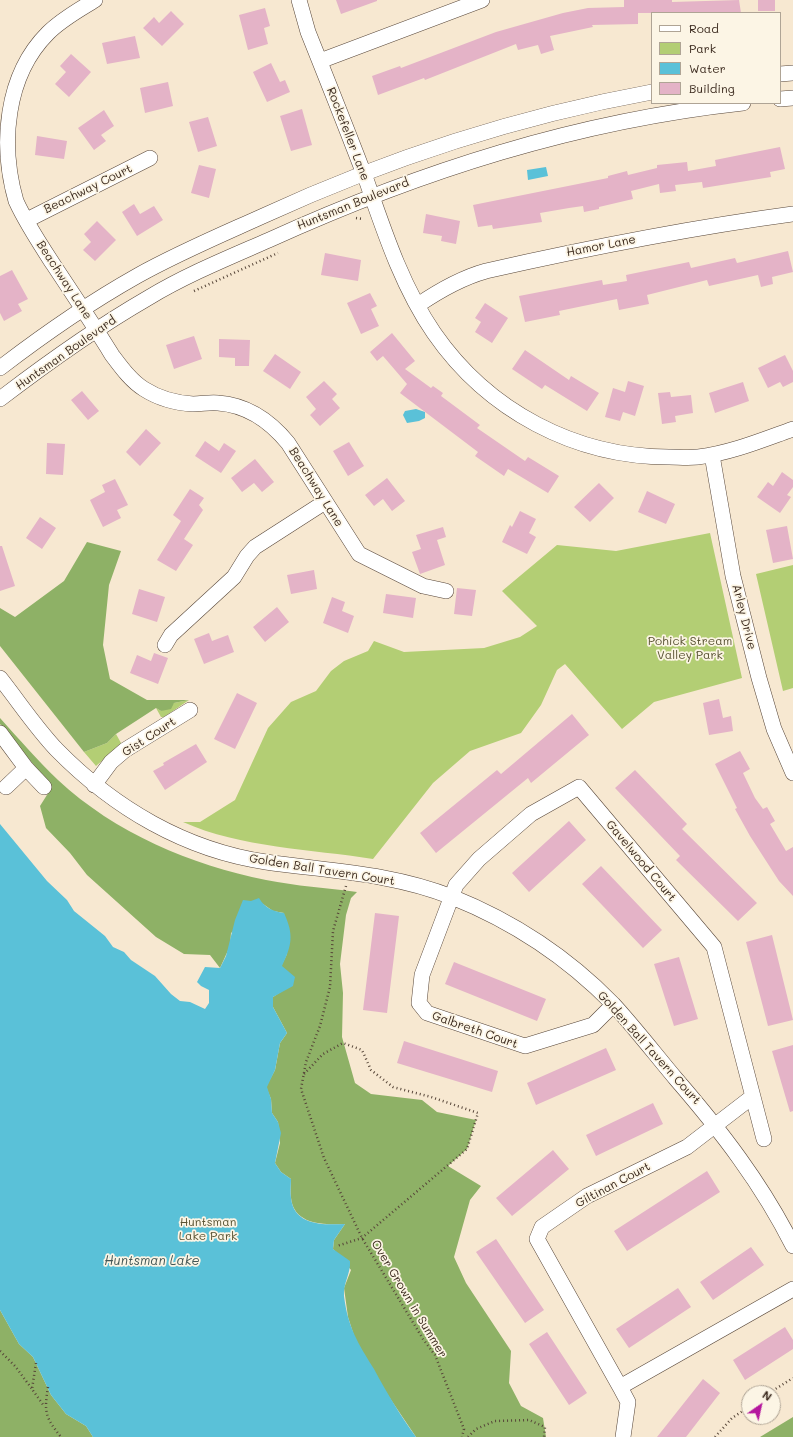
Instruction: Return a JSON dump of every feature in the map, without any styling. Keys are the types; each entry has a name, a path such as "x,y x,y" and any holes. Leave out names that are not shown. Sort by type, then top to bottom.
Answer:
{"street":[{"name":"Beachway Lane","path":"95,0 58,23 37,45 20,72 9,102 3,138 4,156 9,181 16,202 120,366 144,389 174,401 194,404 220,403 234,405 261,417 276,428 288,443 358,554 423,586 446,591"},
{"name":"Rockefeller Lane","path":"299,0 308,32 402,273 434,332 468,374 502,403 541,428 582,445 625,455 645,457 696,457 712,455 743,447 793,429"},
{"path":"320,61 482,0"},
{"path":"781,74 793,73"},
{"name":"Huntsman Boulevard","path":"0,368 83,309 136,276 186,250 306,196 439,145 525,119 600,101 651,92"},
{"path":"781,99 793,98"},
{"name":"Huntsman Boulevard","path":"0,399 96,330 148,298 197,272 316,218 447,168 531,143 606,125 701,108 735,104"},
{"name":"Beachway Court","path":"27,220 150,158"},
{"name":"Hamor Lane","path":"418,305 448,285 470,275 486,271 595,246 720,223 793,214"},
{"name":"Arley Drive","path":"712,455 733,576 774,729 793,773"},
{"path":"165,645 171,635 234,577 247,556 255,548 325,502"},
{"name":"Golden Ball Tavern Court","path":"0,678 56,749 94,785 137,816 213,849 264,862 350,872 412,884 451,897 492,916 540,943 580,973 613,1005 716,1124 763,1190 793,1246"},
{"name":"Gist Court","path":"94,785 111,762 125,750 190,710"},
{"path":"0,733 26,768 44,787"},
{"path":"6,787 26,768"},
{"name":"Gavelwood Court","path":"451,897 456,885 479,860 531,814 579,787 714,947 764,1139"},
{"name":"Galbreth Court","path":"451,897 422,975 419,1003 427,1014 525,1046 593,1025 613,1005"},
{"path":"716,1124 752,1097"},
{"name":"Giltinan Court","path":"623,1437 628,1402 537,1238 542,1227 587,1196 687,1147 716,1124"},
{"path":"620,1387 793,1289"}],"path":[{"path":"355,218 363,219"},
{"path":"193,291 284,250"},
{"name":"Over Grown in Summer","path":"350,872 333,931 330,987 320,1026 303,1074 301,1089 324,1158 362,1238 423,1339 435,1355 464,1429 462,1437"},
{"path":"303,1074 323,1054 344,1043 362,1050 371,1070 392,1087 431,1097 478,1113 467,1149 362,1238 337,1246"},
{"path":"0,1352 15,1366 45,1406 50,1423 61,1437"},
{"path":"32,1389 36,1363"},
{"path":"781,1386 793,1378"},
{"path":"45,1406 48,1387"},
{"path":"715,1437 732,1418 741,1412"},
{"path":"468,1437 476,1430 495,1421 529,1420 545,1427 544,1437"}],"green space":[{"name":"Pohick Stream Valley Park","path":"710,533 742,678 654,702 622,729 565,664 557,670 541,705 521,733 470,751 433,783 373,859 252,842 205,831 183,822 200,822 235,800 268,728 291,702 316,691 331,671 344,661 368,651 374,641 404,652 484,648 520,637 537,626 502,591 557,545 616,551"},
{"path":"87,542 121,551 109,585 103,645 110,679 147,700 189,700 174,703 171,709 161,711 156,708 116,734 107,743 84,752 0,646 0,608 15,617 64,581"},
{"path":"793,565 793,688 783,691 756,574"},
{"path":"189,700 164,717 161,717 156,708 161,711 174,703"},
{"path":"0,718 51,773 80,799 129,831 155,844 182,856 238,874 289,884 357,892 351,898 346,915 340,964 343,993 342,1037 355,1083 371,1094 422,1100 437,1112 476,1120 467,1149 448,1166 481,1186 470,1200 454,1257 466,1283 511,1351 509,1383 521,1406 543,1418 546,1437 416,1437 383,1388 355,1339 348,1317 344,1288 351,1270 333,1249 334,1240 345,1224 311,1222 298,1214 293,1207 291,1198 291,1179 281,1172 275,1163 280,1143 278,1122 272,1113 271,1099 266,1087 275,1070 280,1043 287,1033 273,1007 273,997 282,991 281,966 287,954 284,913 273,911 263,904 231,933 230,946 220,968 210,955 184,954 156,937 87,875 70,853 46,828 40,806 52,787 0,724"},
{"path":"116,734 121,743 120,745 96,766 84,752 107,743"},
{"path":"0,1310 19,1344 33,1357 51,1395 66,1414 86,1426 93,1437 0,1437"},
{"path":"793,1417 793,1437 760,1437 781,1425"}],"water":[{"path":"546,167 548,176 528,180 527,170"},
{"path":"416,409 425,412 425,418 419,421 407,423 403,415 405,411"},
{"name":"Huntsman Lake","path":"0,824 47,881 67,900 74,911 105,936 113,947 124,952 131,960 155,976 171,994 180,1001 190,1002 205,1009 209,1003 209,990 197,982 205,967 220,968 226,956 235,920 243,900 251,901 259,898 269,908 284,913 289,928 290,946 282,966 295,977 293,986 273,997 273,1007 287,1033 280,1043 275,1070 267,1087 271,1099 272,1113 278,1122 281,1133 275,1163 281,1172 291,1179 291,1198 293,1207 298,1214 304,1219 319,1224 345,1224 334,1240 333,1249 350,1261 344,1296 348,1317 354,1335 389,1395 416,1437 93,1437 86,1426 66,1414 51,1395 33,1357 19,1344 0,1310"}],"building":[{"path":"336,0 377,0 377,1 341,14"},
{"path":"624,0 672,0 672,2 739,0 741,12 638,13 638,24 592,25 593,27 550,36 554,50 541,54 538,45 518,50 516,44 425,80 424,78 378,95 372,76 400,66 401,68 496,32 563,13 588,8 624,7"},
{"path":"758,0 775,0 775,11 758,11"},
{"path":"265,8 270,26 264,28 268,44 248,50 239,15"},
{"path":"171,11 184,24 162,46 143,28 154,17 159,23"},
{"path":"135,36 140,58 107,64 102,43"},
{"path":"71,54 91,72 69,97 55,84 66,72 60,66"},
{"path":"271,63 280,82 285,80 290,92 267,102 253,72"},
{"path":"168,82 173,106 145,113 140,88"},
{"path":"302,109 312,145 291,151 280,116"},
{"path":"104,110 114,126 101,135 106,141 94,150 78,128"},
{"path":"208,117 217,146 198,152 189,122"},
{"path":"37,136 67,141 64,159 35,155"},
{"path":"780,147 785,169 770,172 771,177 703,188 702,182 675,185 676,191 660,193 659,184 631,191 633,199 599,207 599,209 584,212 583,206 540,213 542,222 493,229 492,225 478,227 473,205 608,178 608,176 627,171 628,175 657,168 657,165 687,162 688,171 716,166 715,160"},
{"path":"199,165 216,169 209,198 191,193"},
{"path":"134,204 140,214 154,206 163,220 137,236 122,212"},
{"path":"426,214 460,221 456,244 441,241 442,236 423,233"},
{"path":"97,221 116,240 95,261 83,250 91,242 84,234"},
{"path":"788,251 793,272 772,277 773,284 761,287 758,275 709,286 707,280 647,295 649,304 619,310 617,299 559,311 560,315 525,322 519,296 602,280 603,285 627,281 626,275 689,262 691,268 735,258 737,263"},
{"path":"325,253 361,260 358,281 321,275"},
{"path":"12,270 28,299 18,304 22,311 4,321 0,313 0,276"},
{"path":"370,293 377,306 371,309 379,326 361,334 347,303"},
{"path":"485,303 508,318 492,343 475,332 481,322 475,318"},
{"path":"392,333 415,361 405,369 431,388 433,386 443,393 441,396 480,425 477,428 525,461 528,457 559,476 548,493 508,469 504,476 475,456 478,452 400,393 407,384 383,356 377,361 370,352"},
{"path":"194,336 202,359 174,369 166,345"},
{"path":"219,339 250,340 249,366 235,366 235,358 219,357"},
{"path":"525,350 569,380 571,376 599,393 587,411 545,385 542,389 512,369"},
{"path":"275,354 301,372 290,389 263,371"},
{"path":"785,355 793,371 793,382 783,387 780,382 768,388 758,368"},
{"path":"324,381 337,394 332,399 340,408 320,426 310,415 316,409 306,397"},
{"path":"628,381 644,386 635,416 623,412 620,421 605,417 613,388 625,392"},
{"path":"743,382 749,401 715,413 709,393"},
{"path":"82,391 99,411 88,420 71,400"},
{"path":"670,392 671,397 691,395 693,413 675,416 676,422 662,424 658,393"},
{"path":"146,429 161,443 140,466 126,452"},
{"path":"205,441 219,451 224,443 236,451 221,473 195,456"},
{"path":"349,442 364,466 348,476 333,451"},
{"path":"47,443 65,444 63,475 46,474"},
{"path":"255,459 274,482 262,492 254,483 242,492 231,478"},
{"path":"782,472 793,480 793,487 787,495 791,497 780,513 757,497 768,482 773,486"},
{"path":"387,478 405,501 392,511 383,499 374,506 365,495"},
{"path":"115,479 128,505 117,510 121,518 103,527 90,500 105,492 102,485"},
{"path":"599,483 614,498 590,522 574,507"},
{"path":"190,489 204,498 199,505 203,510 184,539 193,545 176,571 157,560 181,521 173,515"},
{"path":"647,491 675,504 666,524 638,512"},
{"path":"520,511 536,519 529,533 536,537 527,554 502,542 510,525 512,527"},
{"path":"40,517 56,528 42,549 26,538"},
{"path":"787,526 793,559 773,563 766,530"},
{"path":"443,527 446,537 437,540 445,565 420,574 412,552 421,549 416,535"},
{"path":"0,546 2,546 15,586 0,591"},
{"path":"314,570 317,589 291,594 287,575"},
{"path":"457,588 476,590 472,616 454,614"},
{"path":"139,589 165,597 157,622 132,614"},
{"path":"386,594 416,598 413,618 383,613"},
{"path":"332,597 345,602 342,611 354,616 348,633 323,623"},
{"path":"277,607 289,622 265,642 253,627"},
{"path":"209,633 212,641 228,635 234,652 204,664 194,639"},
{"path":"154,653 168,658 158,684 130,673 137,655 151,661"},
{"path":"237,693 257,703 235,749 214,739"},
{"path":"719,699 723,718 731,716 733,731 709,735 703,703"},
{"path":"572,714 589,735 531,783 528,778 436,853 420,833 497,770 501,774"},
{"path":"196,744 207,762 165,790 153,771 164,765 163,763"},
{"path":"740,751 750,769 743,773 755,798 763,809 767,807 775,821 770,824 786,851 793,847 793,896 779,881 750,836 735,809 737,808 715,764"},
{"path":"635,770 687,824 682,829 757,903 738,921 676,860 680,856 615,788"},
{"path":"569,821 586,840 529,892 512,873"},
{"path":"601,866 662,930 643,948 582,884"},
{"path":"375,913 399,916 387,1013 363,1010"},
{"path":"772,935 793,1020 768,1026 746,942"},
{"path":"679,957 698,1019 674,1026 654,964"},
{"path":"454,962 546,999 537,1021 445,984"},
{"path":"404,1041 498,1071 492,1092 397,1063"},
{"path":"793,1045 793,1111 790,1112 772,1051"},
{"path":"606,1048 616,1070 536,1105 527,1083"},
{"path":"653,1103 663,1124 596,1156 586,1135"},
{"path":"553,1150 569,1169 512,1216 496,1198"},
{"path":"707,1171 720,1192 627,1251 614,1231"},
{"path":"496,1239 544,1310 525,1323 476,1252"},
{"path":"751,1247 764,1265 713,1300 700,1282"},
{"path":"678,1288 691,1307 629,1348 616,1329"},
{"path":"785,1327 793,1340 793,1349 745,1380 733,1360"},
{"path":"547,1332 587,1393 569,1405 529,1344"},
{"path":"703,1379 720,1393 686,1437 657,1437"}],"park label":[{"name":"Huntsman Lake Park","path":"208,1229"}]}
